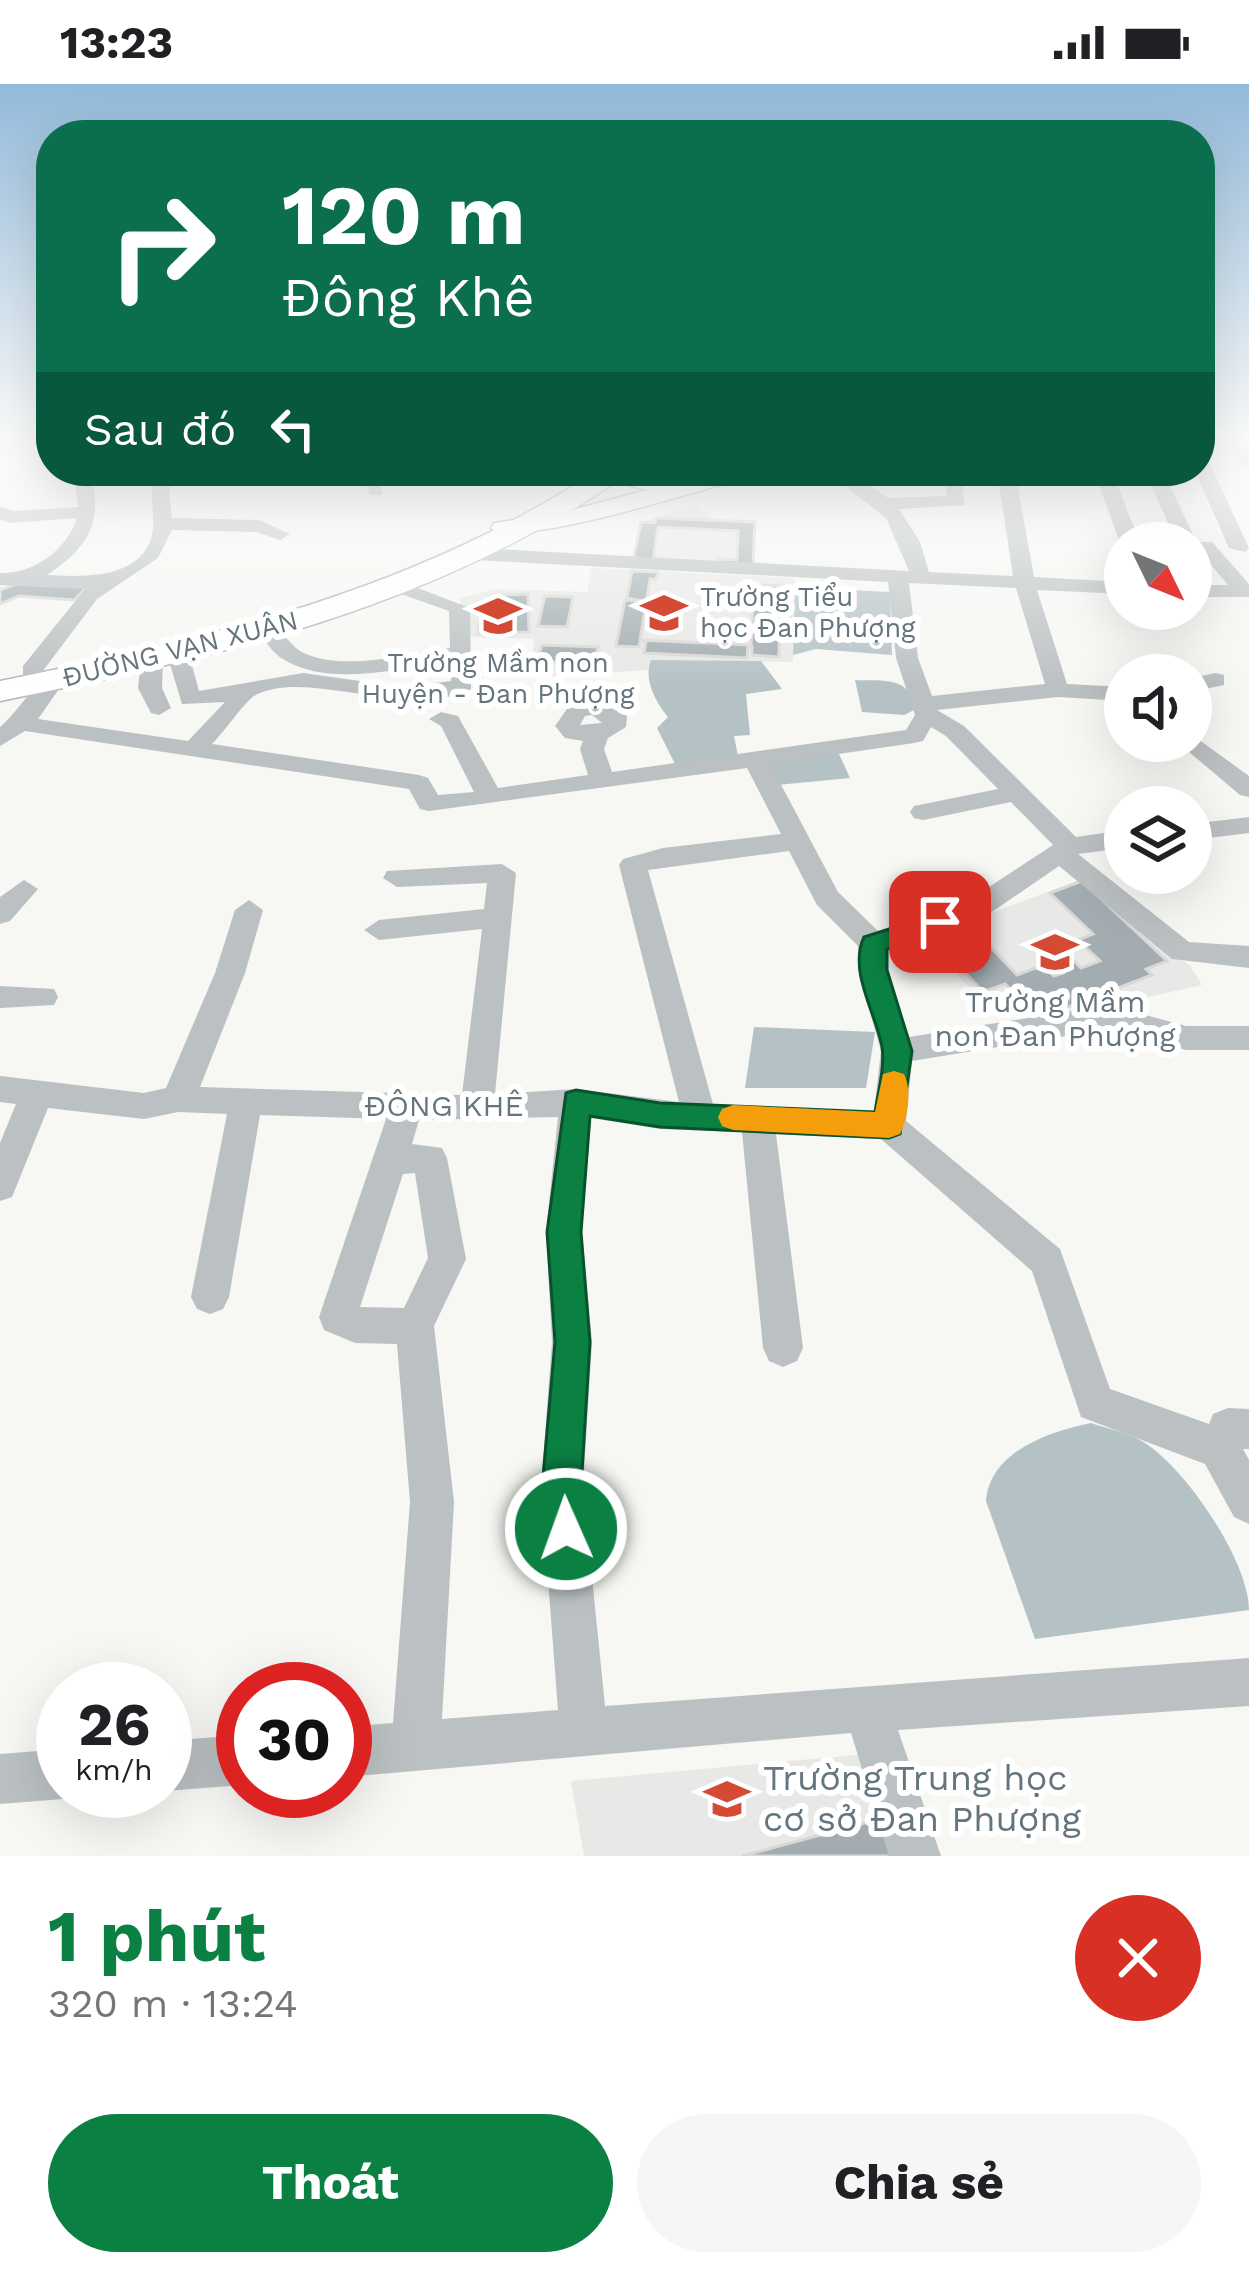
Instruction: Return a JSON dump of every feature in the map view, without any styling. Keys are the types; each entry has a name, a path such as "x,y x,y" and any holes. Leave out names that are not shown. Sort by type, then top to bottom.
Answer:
{"highway":[{"name":"ĐƯỜNG VẠN XUÂN","path":"29,678 165,657 269,631 475,554 534,521"},
{"name":"ĐƯỜNG VẠN XUÂN","path":"29,678 236,628 534,521"}],"street":[{"path":"25,580 68,553 88,521"},
{"path":"162,521 158,545 121,581 94,590 29,678 10,731 419,783 429,803 914,736 925,710"},
{"path":"898,521 914,542 907,658 925,710 955,731 1066,851 1182,952 1249,957"},
{"path":"1014,521 1025,584 1058,690"},
{"path":"1230,521 1244,549"},
{"path":"163,524 259,526 280,534"},
{"path":"1212,546 1244,549"},
{"path":"475,554 1104,587"},
{"path":"1212,561 1246,592"},
{"path":"0,579 110,584"},
{"path":"165,657 190,699 303,680 403,694 459,687 463,684 459,608 397,586"},
{"path":"1212,591 1246,592"},
{"path":"269,631 288,654 312,663 363,665 455,655"},
{"path":"159,708 150,688 165,657"},
{"path":"1212,681 1216,680"},
{"path":"925,710 1058,690 1104,693"},
{"path":"193,751 241,699 226,695"},
{"path":"441,719 450,721 490,798"},
{"path":"597,734 592,749 602,781"},
{"path":"1212,758 1249,789"},
{"path":"756,761 826,898 873,944 873,970 897,1051 889,1126 1047,1261 1095,1402 1234,1438 1249,1502"},
{"path":"923,812 1016,793"},
{"path":"1212,829 1249,825"},
{"path":"699,1115 633,865 663,856 797,841"},
{"path":"873,944 973,911 1066,851 1104,843"},
{"path":"397,878 502,873 477,1109"},
{"path":"0,914 24,889"},
{"path":"178,1099 230,973 249,910"},
{"path":"379,930 499,917"},
{"path":"0,997 43,997"},
{"path":"897,1051 1109,1017 1186,1038 1249,1038"},
{"name":"ĐÔNG KHÊ","path":"0,1088 145,1106 178,1099 477,1109 576,1102 660,1115 889,1126"},
{"path":"0,1186 38,1093"},
{"path":"210,1297 246,1101"},
{"path":"576,1102 564,1232 572,1342 562,1488 584,1735"},
{"path":"407,1107 338,1317 355,1325 416,1326"},
{"path":"757,1119 783,1348"},
{"path":"389,1160 430,1159 447,1258 416,1326 432,1502 416,1747"},
{"path":"372,1750 867,1708 1249,1682"},
{"path":"867,1708 915,1856"},
{"path":"0,1779 36,1776"}],"shaded area":[{"path":"641,522 755,522 753,566 633,561"},
{"name":"Trường Tiểu học Đan Phượng","path":"591,568 795,578 793,662 651,660 647,670 531,677 534,639 464,637 460,598 495,589 587,592"},
{"path":"795,587 890,592 892,655 816,649 793,655"},
{"path":"651,660 761,661 782,689 746,694 750,735 734,736 739,761 678,770 657,728 668,717 650,683"},
{"path":"855,680 902,686 916,709 904,715 862,712"},
{"path":"839,754 850,778 777,785 769,762"},
{"name":"Trường Mầm non Đan Phượng","path":"1082,879 1191,967 1202,985 1043,1020 1017,996 982,1001 924,938"},
{"path":"754,1027 875,1032 866,1088 745,1088"},
{"path":"1091,1423 1139,1440 1179,1474 1227,1543 1239,1567 1249,1610 1035,1639 986,1501 990,1484 998,1469 1024,1447"},
{"name":"Trường Trung học cơ sở Đan Phượng","path":"867,1754 898,1856 584,1856 571,1781"}],"building":[{"path":"641,522 755,522 753,566 717,564 718,559 737,560 738,531 658,527 653,562 633,561"},
{"path":"632,571 658,572 656,579 650,579 640,640 751,645 754,585 780,586 779,657 752,655 752,647 748,647 747,658 644,653 646,641 640,641 639,647 616,646 625,600 642,601 627,598"},
{"path":"16,584 87,587 74,600 19,596 0,604 0,590"},
{"path":"528,594 529,632 479,634 479,624 499,623 499,595"},
{"path":"545,596 573,597 567,627 538,626"},
{"path":"542,645 598,647 594,664 537,661"},
{"path":"1082,881 1167,961 1146,969 1152,975 1050,1014 1029,991 1017,996 1005,984 983,992 931,935 967,922 1017,975 1043,965 1054,976 1063,973 1055,965 1072,959 1081,968 1100,961 1078,940 1093,934 1050,893"},
{"path":"887,1817 898,1856 742,1856"}],"slow traffic":[{"path":"733,1117 889,1126 894,1082"}],"place":[{"name":"Trường Tiểu học Đan Phượng","path":"664,613"},
{"name":"Trường Mầm non Huyện - Đan Phượng","path":"498,616"},
{"name":"Trường Mầm non Đan Phượng","path":"1055,952"},
{"name":"Trường Trung học cơ sở Đan Phượng","path":"727,1799"}],"route":[{"path":"566,1529 562,1488 572,1342 564,1232 576,1102 660,1115 889,1126 897,1051 873,970 873,944 940,922"}]}
